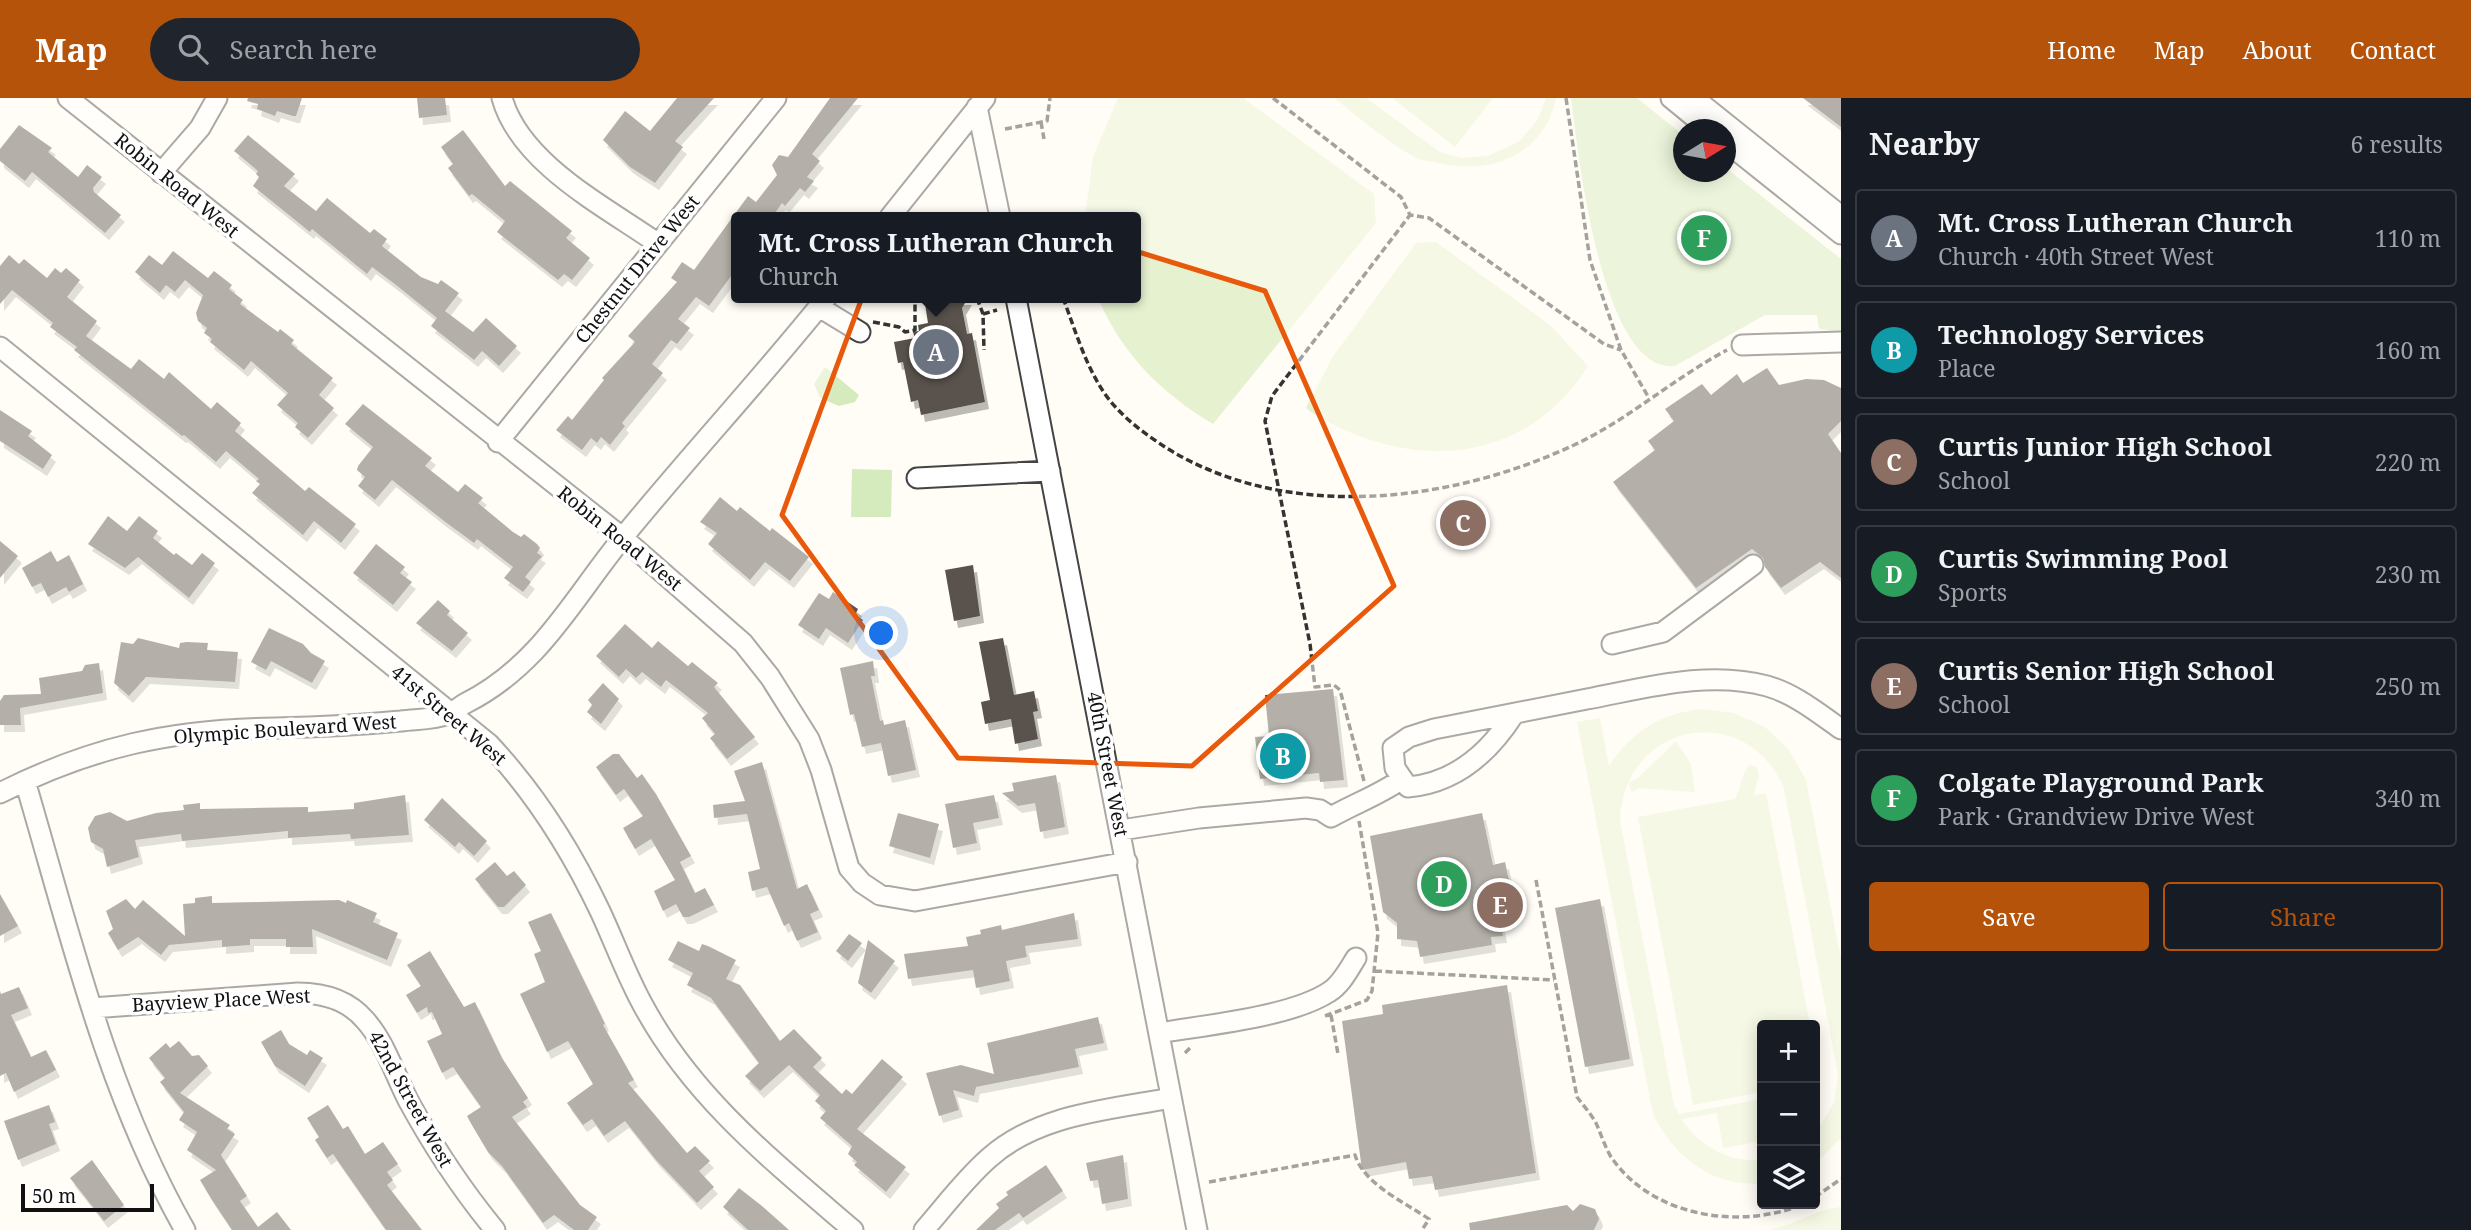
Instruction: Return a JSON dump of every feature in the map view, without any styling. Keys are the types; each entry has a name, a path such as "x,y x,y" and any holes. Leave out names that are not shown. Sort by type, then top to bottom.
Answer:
{"street":[{"name":"Robin Road West","path":"68,98 498,442 623,538 743,643 770,677 809,740 821,770 849,868 862,883 880,895 900,901 940,898 1127,862"},
{"path":"161,173 200,128 218,98"},
{"path":"502,98 514,130 538,158 657,243"},
{"name":"Chestnut Drive West","path":"498,442 776,98"},
{"path":"1671,98 1697,119"},
{"path":"1694,98 1841,216"},
{"path":"894,212 981,103"},
{"path":"981,103 999,212"},
{"path":"1736,150 1841,234"},
{"name":"Olympic Boulevard West","path":"0,793 56,765 178,734 274,728 332,728 449,714 501,683 542,647 623,538 821,303"},
{"path":"824,303 862,326"},
{"name":"40th Street West","path":"1017,303 1197,1230"},
{"path":"1742,345 1841,342"},
{"name":"41st Street West","path":"0,347 489,744 545,811 600,910 644,1007 680,1063 705,1094 774,1165 853,1230"},
{"path":"917,478 1050,471"},
{"path":"1612,644 1662,632 1753,565"},
{"path":"1514,714 1494,744 1460,771 1429,785 1408,787 1395,768 1393,748 1409,737 1514,714 1675,683 1723,679 1754,683 1782,691 1841,729"},
{"path":"1121,830 1199,817 1306,808 1320,810 1331,817 1363,800 1373,798 1402,779"},
{"path":"25,781 92,1008 132,1123 184,1230"},
{"path":"1159,1033 1259,1015 1306,1003 1331,992 1356,958"},
{"name":"Bayview Place West","path":"92,1008 298,993 331,997 349,1006"},
{"name":"42nd Street West","path":"349,1006 365,1019 377,1036 419,1119 466,1192 495,1230"},
{"path":"924,1230 980,1166 1012,1140 1064,1119 1171,1098"}],"path":[{"path":"1005,129 1048,120 1050,98"},
{"path":"1273,98 1401,197 1409,215"},
{"path":"1566,98 1590,260 1621,350 1648,398"},
{"path":"1041,122 1044,139"},
{"path":"1409,215 1429,218 1604,344 1621,350"},
{"path":"1365,785 1340,690 1334,685 1315,687 1310,644 1266,431 1269,402 1311,342 1409,215"},
{"path":"862,326 899,327 905,332 915,330 915,303"},
{"path":"979,303 983,314 984,350"},
{"path":"1065,303 1077,340 1097,379 1124,417 1183,458 1223,476 1278,490 1335,495 1432,489 1505,474 1584,440 1706,361 1742,345"},
{"path":"983,314 997,310"},
{"path":"1320,1017 1367,1000 1372,991 1376,914 1358,822 1361,812"},
{"path":"1536,880 1577,1097 1594,1121 1611,1157 1640,1186 1680,1210 1721,1221 1758,1220 1790,1209"},
{"path":"1374,971 1554,980"},
{"path":"1331,1015 1338,1054"},
{"path":"1185,1053 1194,1044"},
{"path":"1209,1182 1354,1155 1359,1168 1374,1182 1429,1219 1422,1230"},
{"path":"1820,1194 1841,1179"}],"highlighted area":[{"path":"881,246 1132,250 1265,291 1394,586 1192,766 958,758 782,515"}],"green space":[{"path":"1118,98 1243,98 1374,194 1376,223 1213,424 1176,399 1145,370 1119,337 1100,303 1141,303 1141,212 1086,212 1093,157"},
{"path":"1334,98 1366,98 1440,152 1461,158 1488,156 1520,141 1538,119 1546,98 1556,98 1550,118 1540,134 1527,147 1496,163 1458,166 1416,158 1382,136"},
{"path":"1392,98 1493,98 1455,147"},
{"path":"1571,98 1637,98 1673,127 1673,182 1736,182 1736,176 1841,259 1841,332 1819,329 1817,315 1765,315 1675,366 1650,359 1629,335 1611,299 1587,208"},
{"path":"1436,242 1550,325 1588,366 1561,400 1531,425 1497,441 1461,450 1423,451 1385,444 1348,431 1311,412 1306,408 1332,358 1416,243"},
{"path":"825,367 859,395 855,402 839,406 820,398 814,384"},
{"path":"852,469 892,470 891,517 851,517"},
{"path":"1701,709 1734,713 1765,727 1789,750 1806,780 1841,959 1841,1138 1820,1159 1820,1126 1834,1103 1838,1074 1784,788 1766,760 1742,742 1716,733 1689,734 1663,743 1642,761 1627,787 1620,820 1674,1105 1679,1114 1757,1100 1757,1142 1723,1148 1717,1113 1681,1119 1697,1137 1716,1151 1738,1159 1757,1160 1757,1183 1727,1180 1697,1166 1683,1156 1672,1143 1653,1114 1577,722 1600,718 1609,766 1637,734 1660,720"},
{"path":"1676,741 1691,764 1695,792 1639,788 1632,792 1628,783 1637,779"},
{"path":"1750,764 1757,768 1759,775 1754,795 1766,793 1809,1020 1757,1020 1757,1093 1693,1105 1638,817 1735,799 1744,772"},
{"path":"1841,1207 1841,1230 1766,1230 1831,1208"}],"building":[{"path":"248,98 302,98 296,116 277,111 275,116 257,109 258,104 247,101"},
{"path":"417,98 445,98 447,115 419,118"},
{"path":"677,98 714,98 675,141 683,147 655,183 630,167 603,140 625,111 650,131"},
{"path":"830,98 858,98 812,154 820,161 807,177 814,181 805,192 800,188 785,206 782,203 776,212 736,212 748,196 756,202 777,175 772,165 779,155 788,157"},
{"path":"1803,98 1841,98 1841,127"},
{"path":"19,125 52,148 48,152 78,177 87,165 102,177 93,188 94,192 121,215 105,233 32,172 25,181 0,161 0,149"},
{"path":"463,130 505,186 510,181 572,231 566,238 590,258 572,280 564,274 558,280 497,232 505,221 472,194 469,196 448,168 453,164 441,147"},
{"path":"248,135 295,174 284,186 316,211 327,198 370,233 374,229 387,239 382,246 421,277 438,284 441,280 459,293 445,311 473,332 486,318 517,346 499,366 482,351 474,360 431,326 437,318 396,285 372,267 367,274 312,229 310,232 253,186 259,177 256,174 258,171 234,151"},
{"path":"731,219 731,276 709,306 696,297 678,319 690,328 677,344 671,340 652,364 663,373 622,423 625,426 610,445 601,437 597,443 591,438 582,450 556,430 568,416 572,420 604,380 602,378 635,342 628,336 677,282 671,278 682,262 694,270"},
{"path":"173,251 208,278 214,271 232,285 229,289 243,300 240,304 278,332 280,329 294,340 291,344 333,378 319,395 334,408 308,438 295,427 298,423 277,405 288,393 251,361 244,370 210,342 212,339 204,333 207,328 198,321 196,313 203,295 185,280 175,292 166,285 160,293 135,272 149,255 162,265"},
{"path":"9,255 19,264 24,259 47,278 55,268 61,273 66,268 80,280 67,297 97,321 86,336 131,369 139,359 164,379 169,372 211,409 217,402 241,423 235,431 305,491 309,487 356,524 341,543 314,521 303,535 252,493 260,484 256,481 259,479 226,451 216,462 74,350 77,347 50,327 53,323 12,290 0,304 0,266"},
{"path":"925,303 965,303 962,308 967,334 972,333 985,402 921,415 918,400 911,402 903,362 898,363 894,342 915,338 913,332 919,331 918,325 928,323"},
{"path":"1767,368 1779,385 1806,379 1824,380 1841,388 1841,421 1828,434 1841,453 1841,578 1820,562 1781,588 1765,567 1763,558 1752,549 1696,588 1613,482 1655,450 1648,441 1674,421 1665,409 1702,384 1711,395 1737,374 1743,383"},
{"path":"363,404 432,458 425,466 458,492 465,484 483,498 478,503 513,532 521,537 524,534 537,544 540,548 537,553 542,556 525,577 531,582 523,592 504,578 513,567 477,539 474,543 392,480 375,500 358,486 365,477 357,470 358,466 373,447 345,424"},
{"path":"0,410 32,431 28,436 52,455 43,469 0,441"},
{"path":"720,497 737,511 740,507 770,531 772,528 809,557 790,581 765,562 750,580 708,544 717,533 700,522"},
{"path":"108,516 127,531 139,516 158,531 153,538 174,555 176,553 192,565 202,553 215,563 189,598 138,557 125,568 88,544"},
{"path":"0,541 18,556 0,578"},
{"path":"376,544 405,567 400,573 412,582 393,605 353,573"},
{"path":"51,551 57,562 69,555 83,584 69,592 66,587 48,597 41,583 32,587 22,568"},
{"path":"973,565 980,616 954,621 945,570"},
{"path":"833,592 858,609 855,615 863,620 848,643 826,628 819,639 798,625 819,593 829,599"},
{"path":"438,600 450,611 447,615 468,633 452,651 416,623"},
{"path":"625,624 652,648 658,641 688,666 692,662 718,683 714,687 755,737 727,759 710,738 715,734 702,718 708,713 666,680 661,687 642,672 636,678 626,669 619,677 596,656"},
{"path":"269,628 303,644 311,653 325,661 312,683 271,661 266,670 251,662"},
{"path":"138,638 179,648 180,643 208,643 207,650 238,652 235,682 146,677 129,696 114,683 121,642 133,644"},
{"path":"1003,638 1014,695 1034,691 1038,711 1033,712 1038,739 1015,744 1011,719 985,724 981,702 990,700 979,642"},
{"path":"873,661 875,676 871,676 880,721 883,720 884,725 905,720 916,770 888,776 881,743 862,747 854,714 850,715 840,668"},
{"path":"99,663 103,693 20,708 21,725 0,725 0,701 4,695 41,694 39,678 82,671 85,665"},
{"path":"603,683 619,699 601,724 587,712 592,705 588,700"},
{"path":"1333,689 1344,780 1320,782 1319,773 1260,779 1255,737 1269,736 1265,695"},
{"path":"613,754 619,754 637,778 642,774 656,794 691,856 680,862 695,893 705,888 714,905 689,917 683,917 676,904 663,911 654,891 675,880 651,839 635,849 623,828 643,816 624,789 616,795 596,767"},
{"path":"762,762 797,889 807,884 819,910 810,914 818,932 797,941 789,923 784,926 767,887 752,891 748,872 760,869 747,814 714,818 713,805 745,801 734,771"},
{"path":"1056,775 1065,827 1040,832 1035,803 1018,806 1002,793 1014,791 1012,783"},
{"path":"405,795 409,835 351,839 350,834 288,838 288,831 182,841 181,834 135,840 139,857 107,867 103,849 91,842 88,828 95,816 110,812 127,821 156,813 184,810 183,805 200,803 200,809 308,807 308,812 354,809 354,803"},
{"path":"994,795 999,818 973,823 977,843 953,848 945,804"},
{"path":"442,798 487,841 474,856 459,842 455,847 424,820"},
{"path":"898,813 939,824 930,858 889,846"},
{"path":"1482,813 1493,865 1505,862 1514,903 1498,908 1503,936 1491,937 1492,945 1420,957 1417,941 1397,939 1397,923 1383,912 1370,836"},
{"path":"495,862 507,876 514,871 526,885 504,907 498,907 475,879"},
{"path":"0,894 18,926 0,936"},
{"path":"212,896 212,903 339,900 346,903 347,900 377,913 373,922 398,933 387,960 312,929 313,947 286,947 286,939 250,939 250,945 222,947 222,940 169,945 161,955 138,937 118,950 108,933 113,929 106,911 126,899 135,909 143,900 185,936 183,904 195,903 195,898"},
{"path":"1600,899 1630,1059 1585,1067 1555,908"},
{"path":"551,913 605,1024 603,1025 634,1080 628,1083 687,1153 695,1146 710,1161 699,1171 714,1187 697,1203 656,1160 625,1121 604,1136 592,1119 583,1125 567,1103 593,1084 568,1041 547,1052 520,994 545,982 534,954 541,951 528,922"},
{"path":"1074,913 1078,939 1025,946 1027,957 1006,961 1010,981 976,988 973,970 908,979 904,954 968,946 966,937 981,934 980,930 1001,925 1002,930"},
{"path":"849,934 862,943 848,961 836,951"},
{"path":"868,940 895,961 871,993 858,983"},
{"path":"678,941 699,951 702,944 736,960 726,979 740,985 780,1041 794,1029 822,1058 813,1067 842,1094 846,1089 852,1094 882,1059 903,1077 857,1129 906,1167 886,1192 854,1165 857,1162 848,1154 852,1146 820,1118 826,1111 815,1101 820,1095 789,1065 760,1091 745,1076 759,1063 711,998 687,985 693,973 668,960"},
{"path":"430,951 464,1007 475,1002 502,1058 528,1098 523,1102 527,1107 512,1117 580,1205 597,1217 588,1230 574,1230 554,1215 543,1223 502,1166 488,1152 469,1120 467,1116 481,1107 453,1067 442,1073 427,1041 442,1034 432,1012 428,1013 427,1007 417,1013 406,995 421,986 407,965"},
{"path":"1507,985 1536,1173 1435,1190 1432,1176 1409,1179 1406,1162 1362,1170 1342,1021 1383,1014 1382,1005"},
{"path":"19,987 28,1008 11,1015 31,1057 46,1050 56,1070 14,1092 6,1073 0,1076 0,991 1,994"},
{"path":"1098,1017 1104,1043 1075,1049 1079,1067 976,1087 974,1096 953,1090 959,1110 939,1116 926,1073 961,1065 994,1074 987,1043"},
{"path":"281,1030 289,1044 307,1055 310,1050 323,1058 305,1086 275,1066 261,1042"},
{"path":"179,1041 192,1056 199,1055 208,1066 180,1093 230,1125 227,1129 235,1134 221,1155 247,1196 240,1201 258,1227 277,1212 291,1230 232,1230 200,1180 216,1170 187,1150 197,1132 179,1120 184,1112 160,1082 165,1078 149,1058 166,1043 170,1048"},
{"path":"49,1105 55,1122 49,1124 56,1144 18,1160 4,1121"},
{"path":"328,1105 343,1129 348,1126 365,1154 383,1142 398,1164 387,1172 393,1180 387,1185 422,1230 386,1230 333,1154 327,1158 315,1140 319,1137 307,1118"},
{"path":"1123,1155 1128,1199 1102,1204 1098,1180 1090,1181 1086,1163"},
{"path":"92,1160 124,1205 104,1221 70,1178"},
{"path":"1046,1165 1063,1191 1023,1218 1019,1213 995,1230 976,1230 999,1208 996,1204 1008,1195 1006,1192"},
{"path":"739,1188 789,1230 748,1230 723,1207"},
{"path":"1580,1204 1595,1209 1599,1219 1594,1230 1470,1230 1469,1223 1567,1205 1573,1211"}],"place":[{"name":"Colgate Playground Park","path":"1704,238"},
{"name":"Mt. Cross Lutheran Church","path":"936,352"},
{"name":"Curtis Junior High School","path":"1463,523"},
{"name":"Technology Services","path":"1283,756"},
{"name":"Curtis Swimming Pool","path":"1444,884"},
{"name":"Curtis Senior High School","path":"1500,905"}]}
